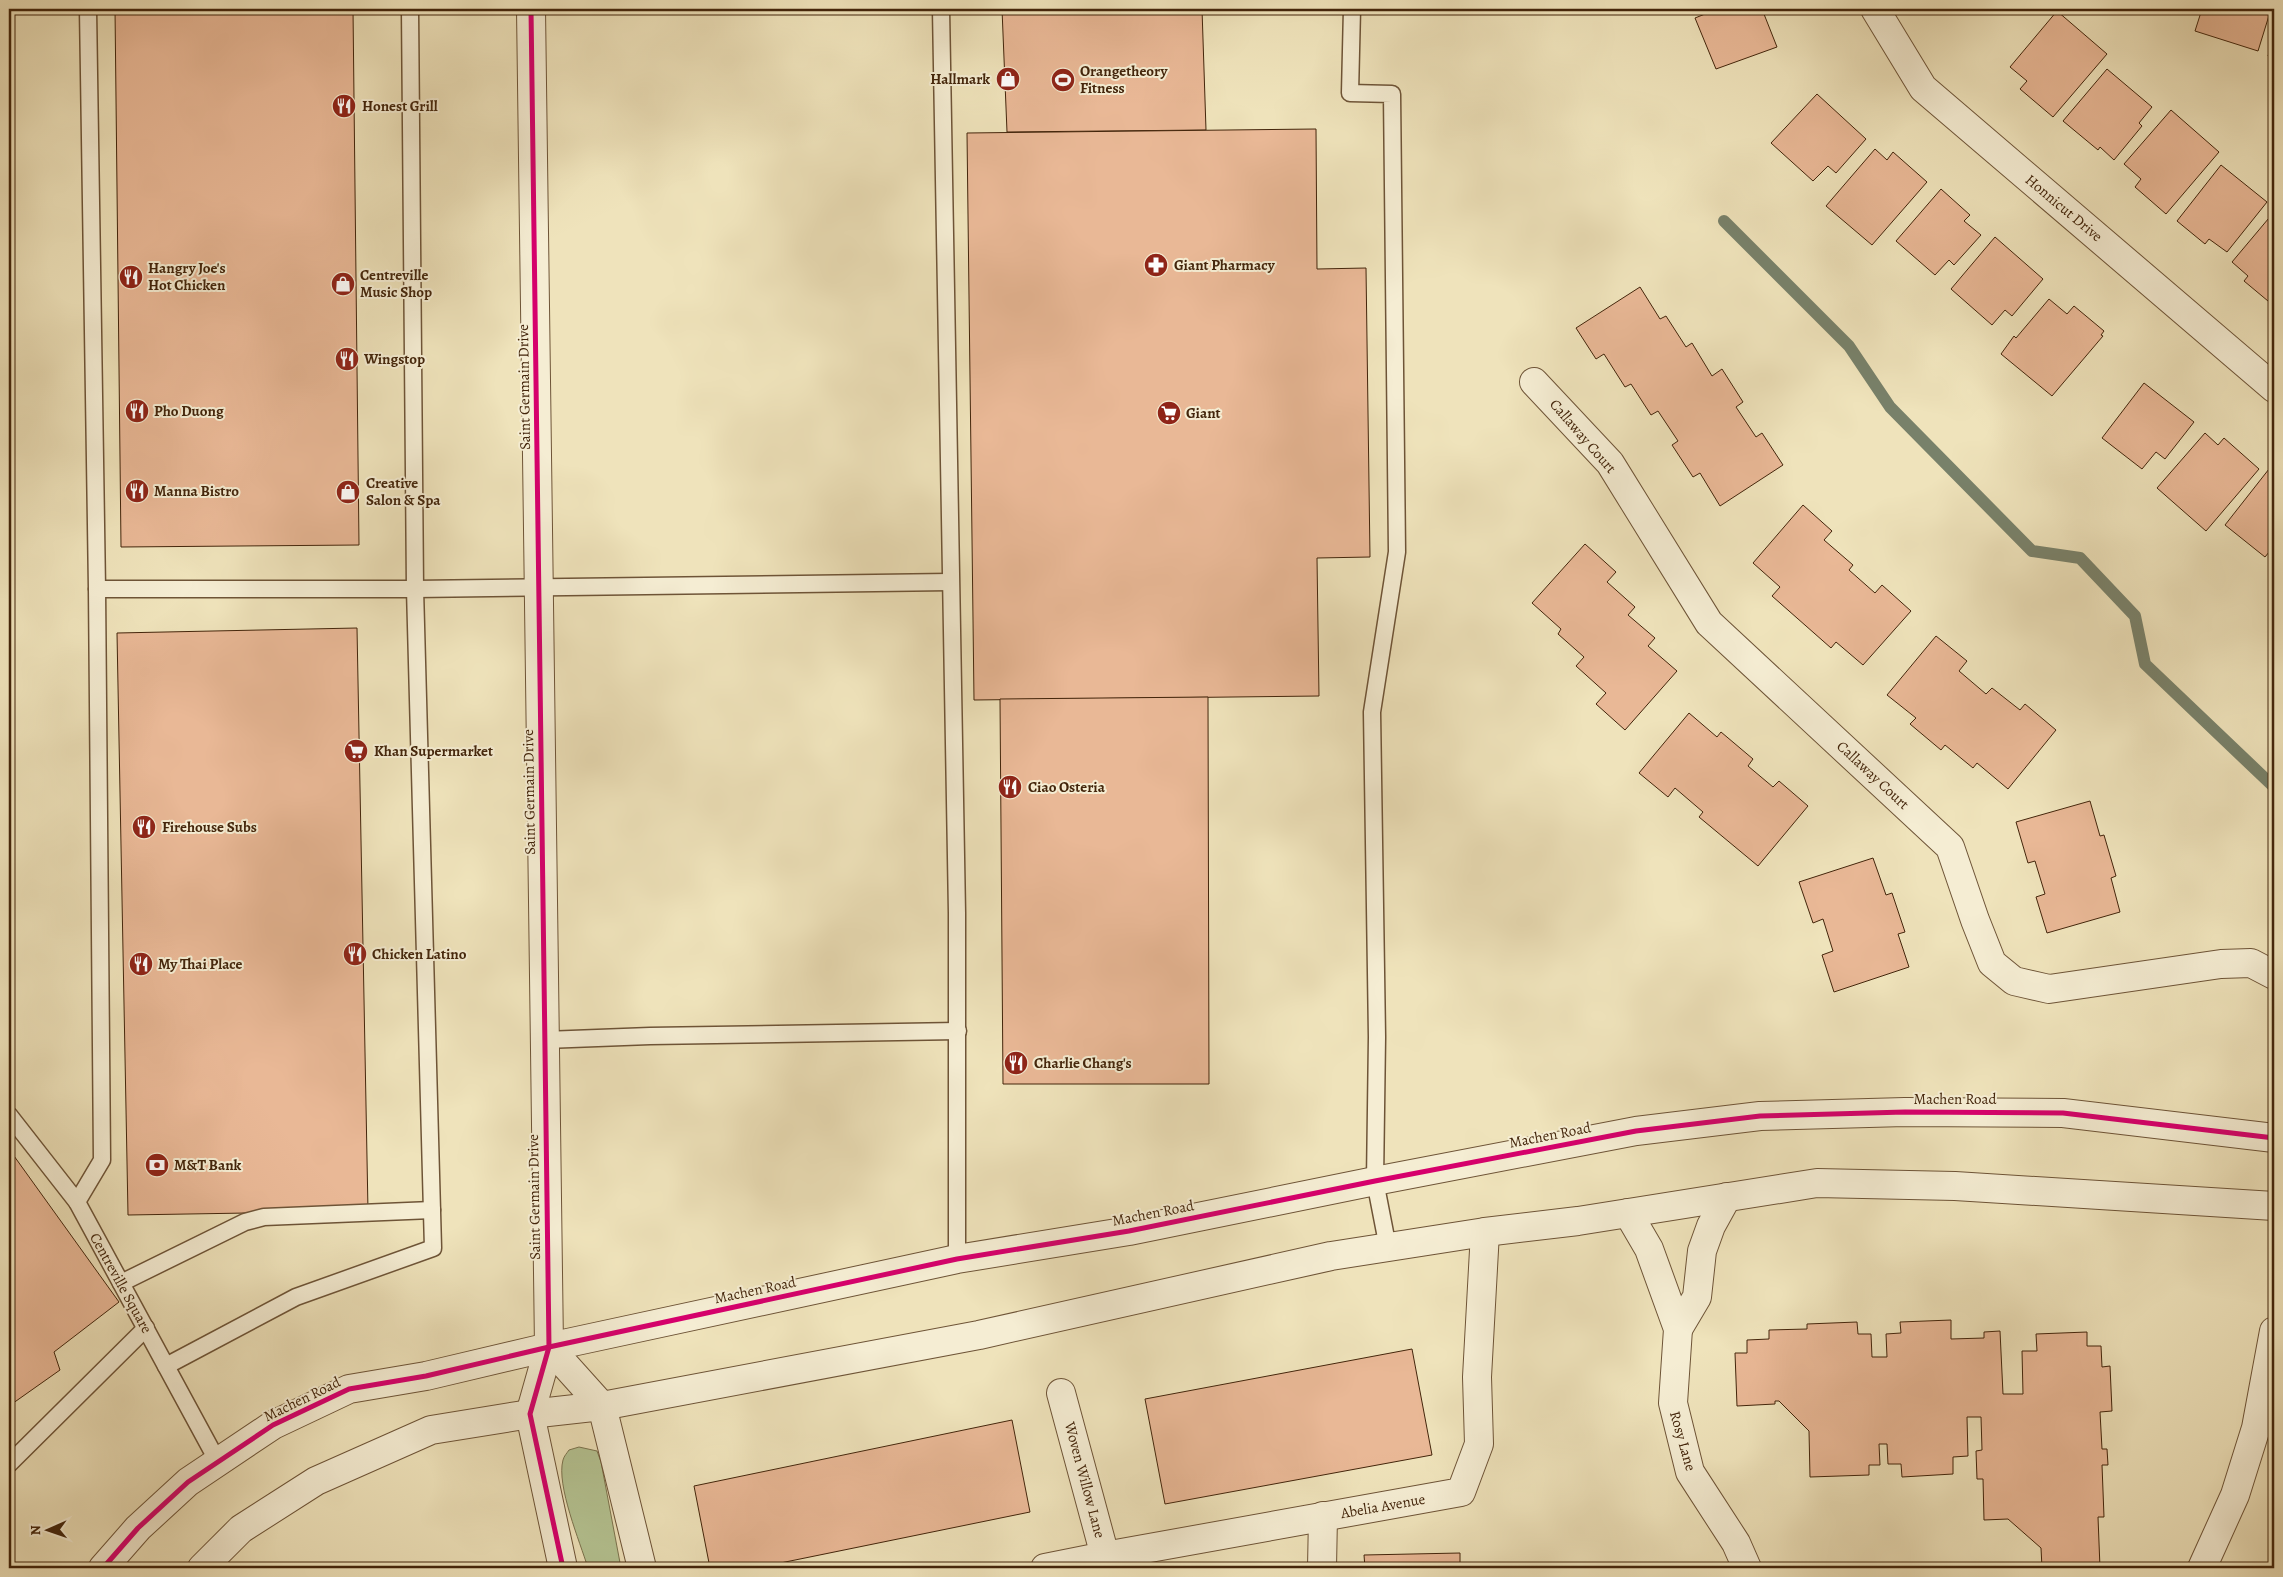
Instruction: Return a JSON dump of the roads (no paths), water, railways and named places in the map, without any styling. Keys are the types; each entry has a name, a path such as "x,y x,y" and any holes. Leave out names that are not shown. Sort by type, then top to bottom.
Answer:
{"street":[{"name":"Saint Germain Drive","path":"531,9 549,1347 530,1414 563,1568"},
{"name":"Honnicut Drive","path":"1875,9 1923,88 2274,388"},
{"name":"Callaway Court","path":"1534,382 1610,463 1709,623 1950,847 1992,963 2014,981 2050,989 2231,964 2251,963 2274,975"},
{"name":"Machen Road","path":"104,1568 138,1528 188,1482 273,1425 349,1389 426,1376 549,1347 957,1259 1129,1230 1636,1131 1760,1116 1905,1112 2063,1113 2274,1138"},
{"path":"202,1568 241,1529 316,1481 431,1430 530,1414 602,1406 979,1335 1331,1256 1485,1232 1578,1221 1817,1184 1965,1186 2274,1206"},
{"name":"Rosy Lane","path":"1678,1330 1697,1297 1702,1251 1711,1226 1727,1197"},
{"name":"Rosy Lane","path":"1628,1213 1650,1249 1678,1330 1673,1403 1690,1472 1736,1543 1746,1568"},
{"name":"Abelia Avenue","path":"1045,1568 1105,1562 1322,1516 1461,1492 1479,1444 1477,1377 1485,1232"},
{"path":"2202,1568 2234,1495 2256,1428 2274,1331"},
{"path":"549,1347 602,1406 642,1568"},
{"name":"Woven Willow Lane","path":"1061,1393 1105,1562"},
{"path":"1322,1516 1322,1568"}],"lane":[{"path":"77,1202 102,1160 97,589 88,9"},
{"path":"166,1366 296,1297 433,1248 415,589 410,9"},
{"path":"941,9 958,1032 957,1259"},
{"path":"1352,9 1350,93 1392,94 1397,552 1372,712 1377,1037 1375,1181 1388,1248"},
{"path":"97,589 539,588 950,582"},
{"path":"545,1040 650,1036 958,1032"},
{"name":"Centreville Square","path":"9,1115 77,1202 218,1462"},
{"path":"121,1284 245,1222 264,1217 432,1210"},
{"path":"9,1464 146,1328"}],"waterway":[{"path":"1724,221 1849,346 1890,407 2032,551 2080,558 2135,616 2145,664 2274,787"}],"place":[{"name":"Hallmark","path":"1008,79"},
{"name":"Orangetheory Fitness","path":"1063,80"},
{"name":"Honest Grill","path":"344,106"},
{"name":"Giant Pharmacy","path":"1156,265"},
{"name":"Hangry Joe's Hot Chicken","path":"131,277"},
{"name":"Centreville Music Shop","path":"343,284"},
{"name":"Wingstop","path":"347,359"},
{"name":"Pho Duong","path":"137,411"},
{"name":"Giant","path":"1169,413"},
{"name":"Manna Bistro","path":"137,491"},
{"name":"Creative Salon & Spa","path":"348,492"},
{"name":"Khan Supermarket","path":"356,751"},
{"name":"Ciao Osteria","path":"1010,787"},
{"name":"Firehouse Subs","path":"144,827"},
{"name":"Chicken Latino","path":"355,954"},
{"name":"My Thai Place","path":"141,964"},
{"name":"Charlie Chang's","path":"1016,1063"},
{"name":"M&T Bank","path":"157,1165"}]}
